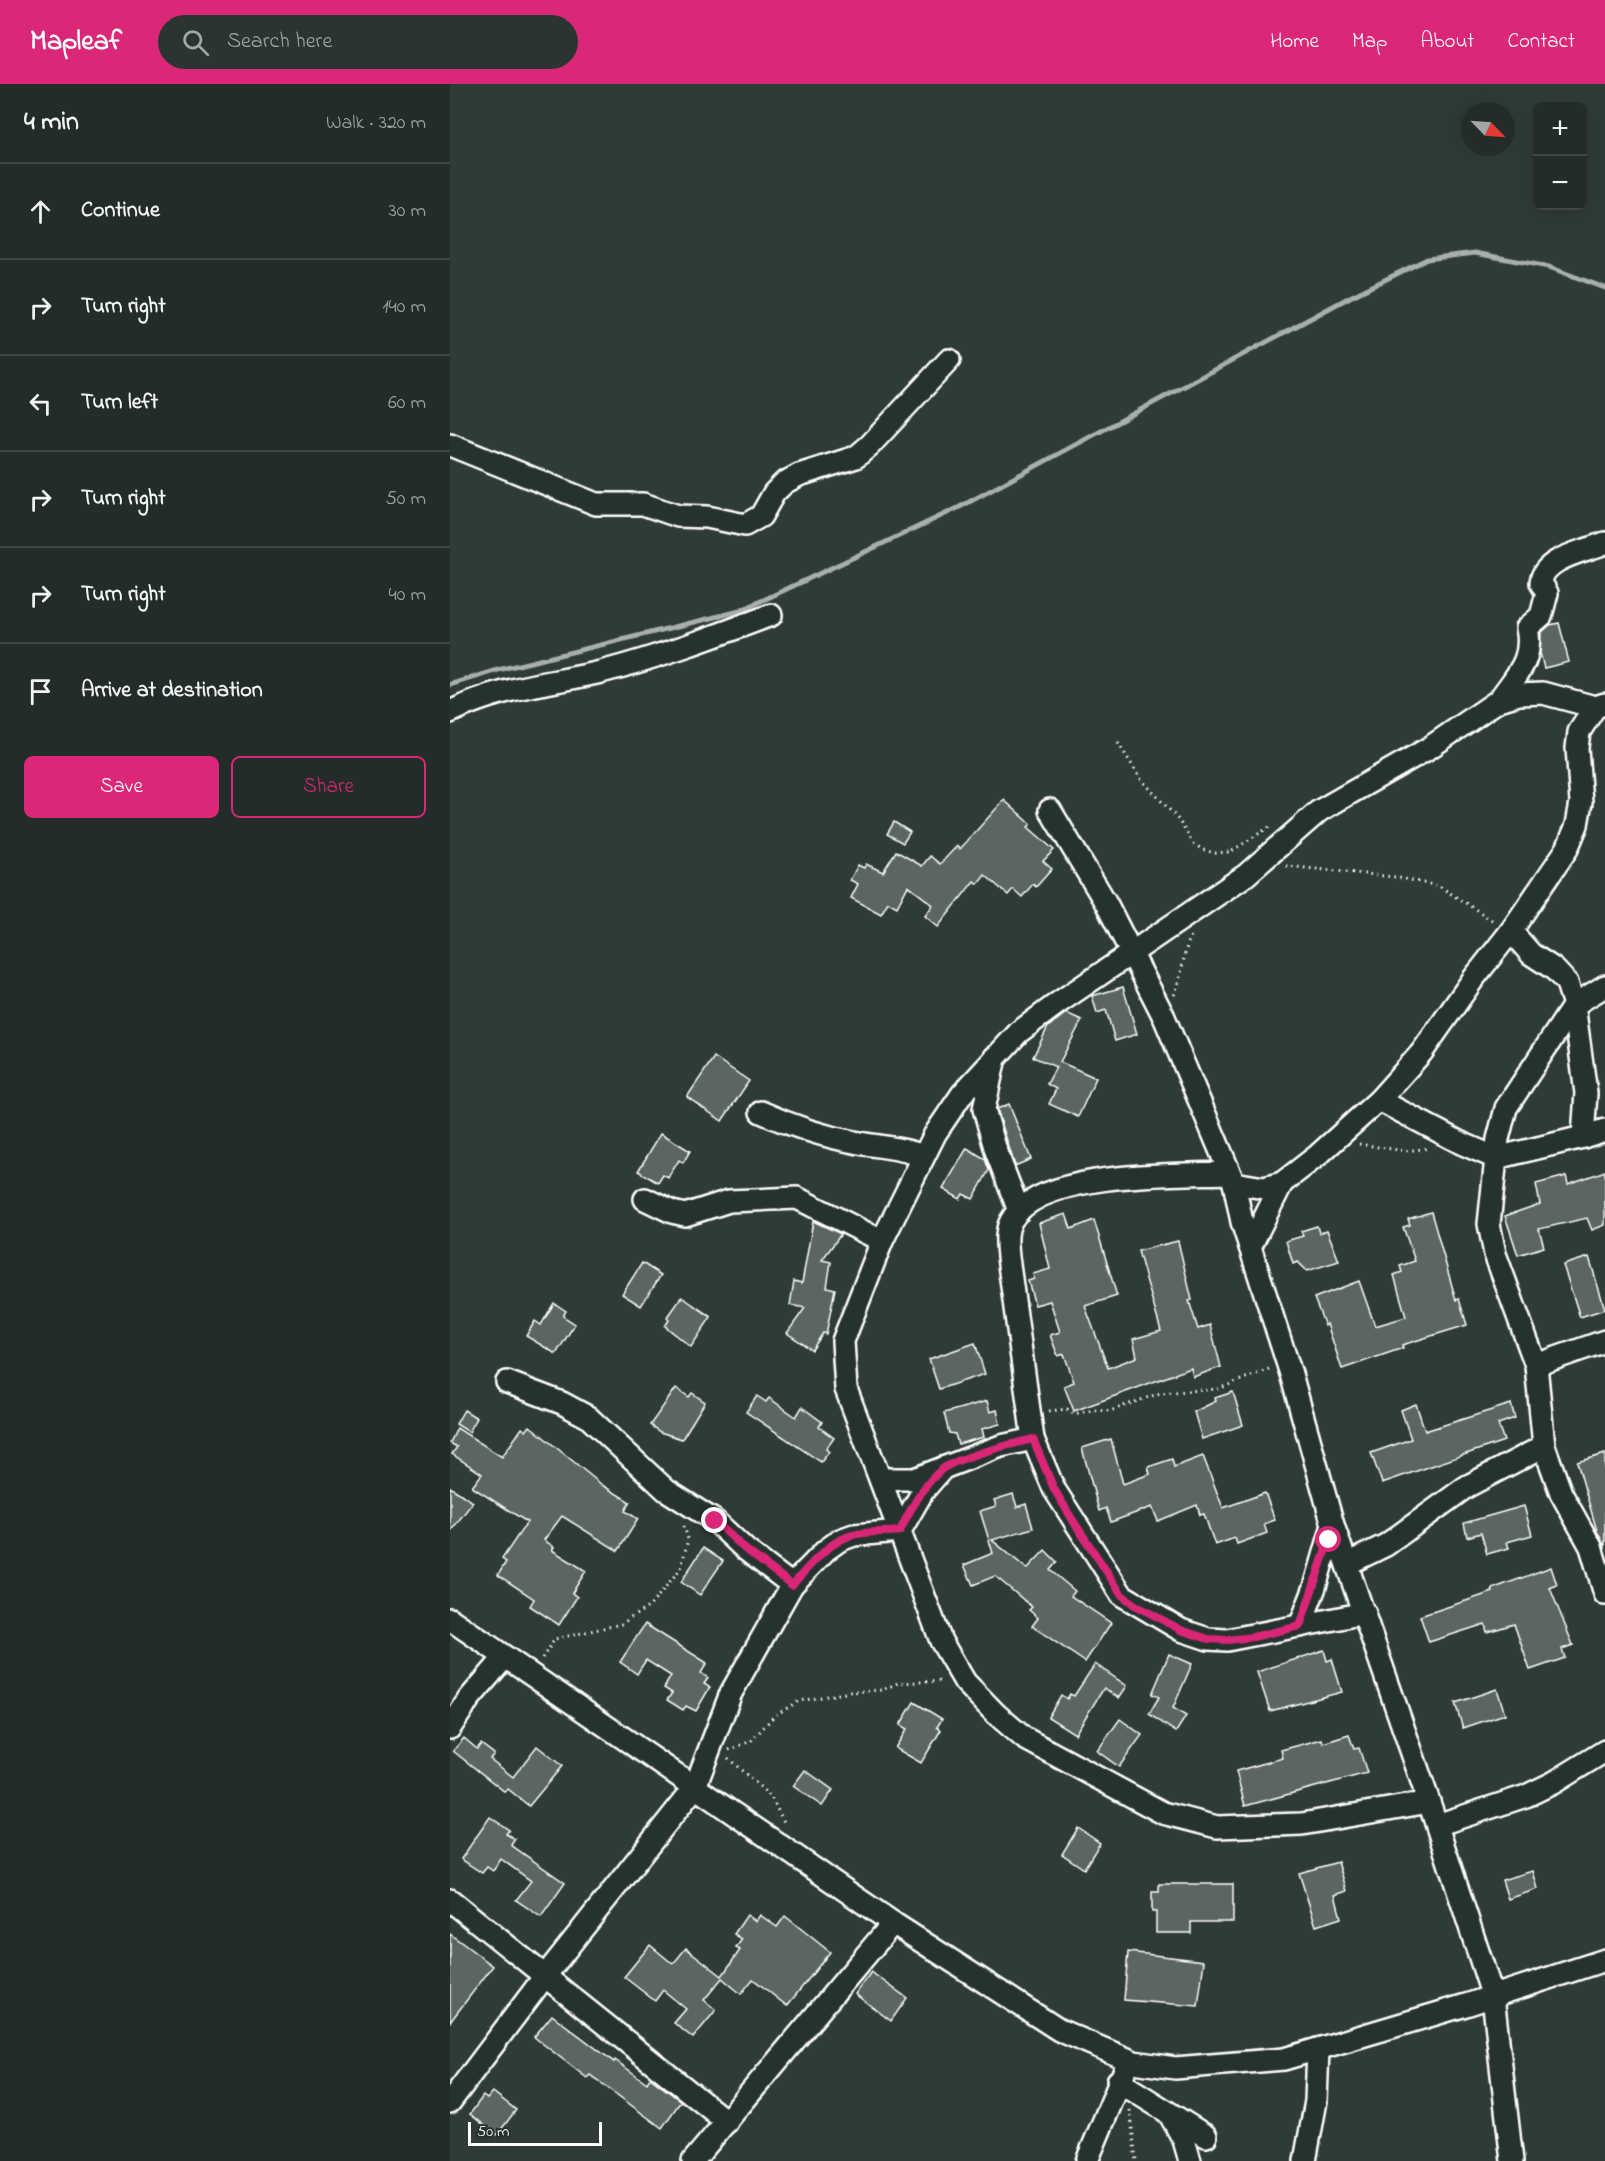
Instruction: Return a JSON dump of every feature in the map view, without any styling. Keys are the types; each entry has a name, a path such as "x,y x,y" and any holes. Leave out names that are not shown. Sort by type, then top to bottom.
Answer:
{"street":[{"path":"450,445 588,502 604,506 643,504 678,516 707,517 745,525 761,516 774,493 784,483 799,475 856,457 870,445 949,360"},
{"path":"1499,700 1522,666 1531,646 1527,628 1541,616 1548,593 1541,583 1546,569 1554,563 1605,543"},
{"path":"450,712 496,692 646,660 771,615"},
{"path":"1365,1613 1245,1638 1208,1639 1181,1630 1135,1605 1122,1595 1054,1489 1033,1439 1008,1257 1009,1226 1019,1211 1035,1199 1064,1188 1100,1179 1142,1175 1232,1178 1263,1188 1282,1183 1336,1140 1379,1100 1422,1052 1474,978 1511,931 1567,849 1577,825 1581,802 1577,748 1579,732 1600,706 1543,693 1519,694 1499,700 1429,748 1320,811 1268,858 1019,1032 996,1054 962,1094 923,1156 882,1241 843,1341 846,1389 942,1641 965,1682 996,1714 1024,1738 1119,1791 1163,1812 1189,1822 1217,1827 1302,1824 1429,1802"},
{"path":"1050,810 1106,903 1164,1017 1232,1178 1250,1248 1287,1361 1333,1525 1365,1613 1493,1997 1512,2161"},
{"path":"1511,931 1531,954 1554,969 1567,983 1574,1005 1586,1093 1583,1137"},
{"path":"1605,986 1574,1005 1506,1108 1490,1199 1491,1239 1536,1365 1544,1446 1560,1493 1598,1544 1605,1594"},
{"path":"996,1054 984,1109 996,1151 1019,1211"},
{"path":"1379,1100 1461,1143 1496,1158 1605,1130"},
{"path":"761,1112 797,1128 824,1136 906,1150 923,1156"},
{"path":"1250,1248 1282,1183"},
{"path":"645,1199 672,1212 685,1215 735,1200 797,1198 882,1241"},
{"path":"1536,1365 1605,1341"},
{"path":"507,1382 562,1403 588,1417 632,1460 684,1503 715,1521 746,1550 792,1585"},
{"path":"882,1479 914,1479 1001,1446 1033,1439"},
{"path":"1347,1564 1386,1545 1449,1497 1544,1446"},
{"path":"900,1531 923,1491 943,1468"},
{"path":"1300,1626 1315,1587 1333,1525"},
{"path":"450,2102 545,1976 695,1787 731,1693 792,1585 826,1550 840,1540 854,1534 900,1531"},
{"path":"450,1619 893,1923 1059,2030 1129,2060 1175,2068 1284,2059 1493,1997 1605,1960"},
{"path":"450,1728 469,1700 505,1657"},
{"path":"1437,1826 1526,1796 1553,1784 1605,1751"},
{"path":"450,1900 728,2122"},
{"path":"693,2161 893,1923"},
{"path":"1305,2161 1316,2101 1318,2049"},
{"path":"1087,2161 1124,2085 1129,2060"},
{"path":"1124,2085 1206,2136"},
{"path":"1168,2112 1184,2140 1190,2161"}],"path":[{"path":"1118,743 1137,774 1177,818 1194,844 1203,850 1215,853 1230,852 1273,825"},
{"path":"1268,858 1294,867 1395,877 1439,886 1511,931"},
{"path":"1164,1017 1180,980 1186,948 1193,932"},
{"path":"1336,1140 1405,1151 1461,1143"},
{"path":"1029,1417 1052,1410 1067,1409 1073,1414 1094,1410 1110,1411 1160,1393 1218,1389 1287,1361"},
{"path":"532,1675 555,1639 621,1624 638,1615 659,1596 681,1568 686,1553 688,1539 682,1517 684,1503"},
{"path":"786,1827 771,1797 722,1752 751,1741 781,1710 799,1701 850,1692 882,1690 898,1683 965,1682"},
{"path":"1124,2085 1136,2161"}],"building":[{"path":"1559,623 1569,662 1544,668 1540,653 1541,633 1550,625"},
{"path":"1004,800 1031,824 1028,827 1054,850 1043,861 1052,869 1036,887 1033,884 1022,897 1013,889 1008,895 985,875 978,884 974,881 938,927 925,916 933,905 908,886 897,907 888,902 881,914 851,898 858,884 850,880 858,865 864,868 866,864 883,872 896,851 922,866 930,856 940,864 957,846 960,849"},
{"path":"894,822 910,832 903,843 887,834"},
{"path":"1123,987 1137,1034 1115,1041 1106,1010 1097,1013 1092,996"},
{"path":"1066,1013 1082,1020 1060,1062 1096,1078 1078,1117 1049,1104 1056,1089 1047,1084 1056,1067 1033,1057 1048,1027"},
{"path":"714,1057 749,1081 722,1121 687,1097"},
{"path":"1009,1104 1031,1159 1015,1166 997,1109"},
{"path":"661,1133 690,1151 683,1163 679,1160 668,1178 663,1175 658,1183 638,1171"},
{"path":"967,1148 985,1159 989,1170 973,1199 963,1194 960,1199 943,1189"},
{"path":"1605,1171 1605,1225 1592,1230 1587,1218 1539,1229 1544,1247 1518,1255 1505,1216 1540,1204 1536,1184 1566,1176 1568,1184"},
{"path":"1431,1212 1456,1300 1459,1299 1467,1325 1402,1345 1403,1348 1342,1369 1327,1324 1325,1326 1314,1298 1359,1281 1375,1326 1406,1317 1394,1275 1402,1272 1400,1266 1415,1261 1403,1227 1410,1225 1408,1219"},
{"path":"1066,1214 1071,1229 1094,1220 1117,1296 1085,1306 1108,1368 1137,1357 1133,1339 1161,1331 1138,1251 1178,1241 1192,1300 1189,1301 1198,1329 1210,1325 1221,1367 1193,1377 1191,1368 1074,1411 1064,1386 1074,1382 1064,1354 1058,1356 1050,1335 1060,1332 1050,1301 1035,1305 1028,1281 1034,1279 1033,1274 1050,1269 1039,1223"},
{"path":"813,1221 841,1234 822,1260 831,1262 827,1287 835,1289 826,1334 823,1333 812,1350 787,1333 805,1308 790,1305 794,1281 802,1283"},
{"path":"1317,1226 1319,1233 1327,1230 1339,1261 1307,1271 1298,1262 1293,1264 1286,1241 1303,1236 1301,1231"},
{"path":"1589,1257 1605,1309 1580,1317 1563,1265"},
{"path":"642,1263 661,1275 641,1306 622,1294"},
{"path":"682,1297 711,1317 691,1347 665,1326 669,1320 667,1318"},
{"path":"554,1303 566,1311 563,1316 575,1324 556,1354 526,1336 535,1321 541,1325"},
{"path":"975,1343 985,1374 939,1389 929,1359"},
{"path":"676,1388 689,1397 692,1393 705,1402 682,1439 660,1432 650,1425"},
{"path":"1233,1392 1243,1425 1202,1439 1194,1412 1216,1401 1215,1398"},
{"path":"757,1396 766,1402 769,1398 796,1417 802,1407 822,1422 819,1427 834,1438 826,1449 829,1452 821,1462 746,1412"},
{"path":"987,1401 990,1412 997,1410 1000,1424 982,1429 984,1437 958,1444 955,1434 949,1433 944,1413"},
{"path":"1416,1404 1425,1431 1511,1404 1515,1418 1498,1424 1504,1441 1382,1483 1371,1453 1411,1439 1401,1410"},
{"path":"464,1410 477,1418 469,1432 456,1424"},
{"path":"530,1426 602,1485 630,1502 625,1511 638,1519 618,1551 562,1516 544,1540 554,1547 552,1550 586,1571 572,1593 577,1597 559,1625 530,1606 534,1599 498,1575 506,1562 502,1559 527,1522 472,1487 482,1474 452,1454 457,1447 450,1443 457,1428 502,1457 522,1428 526,1431"},
{"path":"1111,1439 1123,1484 1150,1474 1148,1467 1172,1459 1174,1467 1203,1456 1223,1508 1265,1493 1275,1520 1264,1524 1267,1533 1237,1544 1235,1538 1215,1545 1204,1514 1200,1515 1197,1505 1158,1521 1152,1507 1111,1522 1106,1508 1099,1511 1082,1448"},
{"path":"1605,1454 1604,1545 1597,1531 1577,1462"},
{"path":"450,1487 473,1502 450,1532"},
{"path":"1013,1494 1017,1507 1026,1504 1033,1528 992,1540 1027,1569 1045,1550 1057,1562 1050,1570 1075,1591 1071,1596 1111,1623 1085,1662 1032,1626 1038,1618 1029,1610 1032,1607 995,1576 973,1585 964,1565 993,1553 980,1511 996,1506 994,1500"},
{"path":"1524,1506 1532,1535 1507,1542 1509,1548 1487,1554 1481,1533 1467,1537 1464,1523"},
{"path":"703,1548 723,1561 700,1595 681,1582"},
{"path":"1551,1567 1557,1585 1550,1588 1573,1645 1562,1649 1565,1658 1530,1670 1514,1624 1487,1632 1485,1624 1429,1642 1420,1616 1493,1592 1492,1589"},
{"path":"645,1624 707,1663 701,1673 708,1678 704,1684 710,1687 696,1711 686,1706 683,1710 667,1700 672,1693 664,1688 671,1676 646,1660 637,1674 620,1662"},
{"path":"1324,1650 1327,1661 1332,1659 1342,1692 1270,1711 1257,1672"},
{"path":"1169,1654 1192,1664 1173,1708 1186,1716 1176,1732 1149,1714 1159,1697 1152,1694"},
{"path":"1095,1664 1127,1686 1119,1698 1104,1688 1075,1734 1048,1717 1061,1695 1067,1699 1070,1694 1074,1696"},
{"path":"1497,1689 1505,1714 1463,1728 1455,1703"},
{"path":"914,1702 942,1719 937,1727 941,1730 921,1763 895,1748 907,1729 900,1725"},
{"path":"1120,1719 1142,1735 1119,1767 1097,1751"},
{"path":"1349,1735 1354,1749 1359,1748 1367,1773 1245,1806 1236,1771 1283,1758 1281,1750 1322,1739 1323,1743"},
{"path":"464,1738 477,1749 481,1744 494,1754 490,1759 513,1777 537,1746 562,1766 529,1806 508,1789 505,1792 453,1751"},
{"path":"805,1770 833,1790 822,1806 793,1786"},
{"path":"490,1817 509,1830 506,1834 515,1839 511,1845 565,1883 541,1917 516,1900 531,1881 501,1859 493,1871 487,1867 482,1873 461,1859"},
{"path":"1078,1828 1100,1843 1084,1869 1062,1854"},
{"path":"1338,1862 1347,1891 1335,1895 1341,1918 1316,1926 1299,1873"},
{"path":"1533,1871 1538,1889 1508,1899 1502,1880"},
{"path":"1159,1884 1233,1884 1233,1922 1191,1922 1191,1933 1156,1933 1156,1912 1152,1912 1152,1892 1159,1892"},
{"path":"747,1915 756,1921 760,1915 777,1927 785,1916 830,1952 787,2006 753,1979 741,1994 722,1978 704,2000 716,2010 693,2038 674,2023 686,2009 663,1990 655,2001 624,1977 650,1945 673,1964 686,1948 722,1976 740,1950 736,1948 742,1939 734,1934"},
{"path":"450,1934 493,1966 450,2022"},
{"path":"1128,1952 1204,1961 1198,2006 1124,2000"},
{"path":"871,1972 907,1998 891,2021 855,1994"},
{"path":"552,2015 614,2062 615,2060 647,2083 650,2078 681,2101 662,2128 590,2075 587,2078 534,2037"},
{"path":"493,2092 516,2110 497,2135 470,2114 483,2096 487,2099"}],"waterway":[{"path":"450,685 498,670 740,611 958,508 1350,297 1427,259 1475,253 1549,267 1605,288"}],"route":[{"path":"715,1521 746,1550 792,1585 826,1550 840,1540 854,1534 900,1531 923,1491 943,1468 1001,1446 1033,1439 1054,1489 1122,1595 1135,1605 1181,1630 1208,1639 1227,1640 1253,1637 1300,1626 1329,1540"}]}
